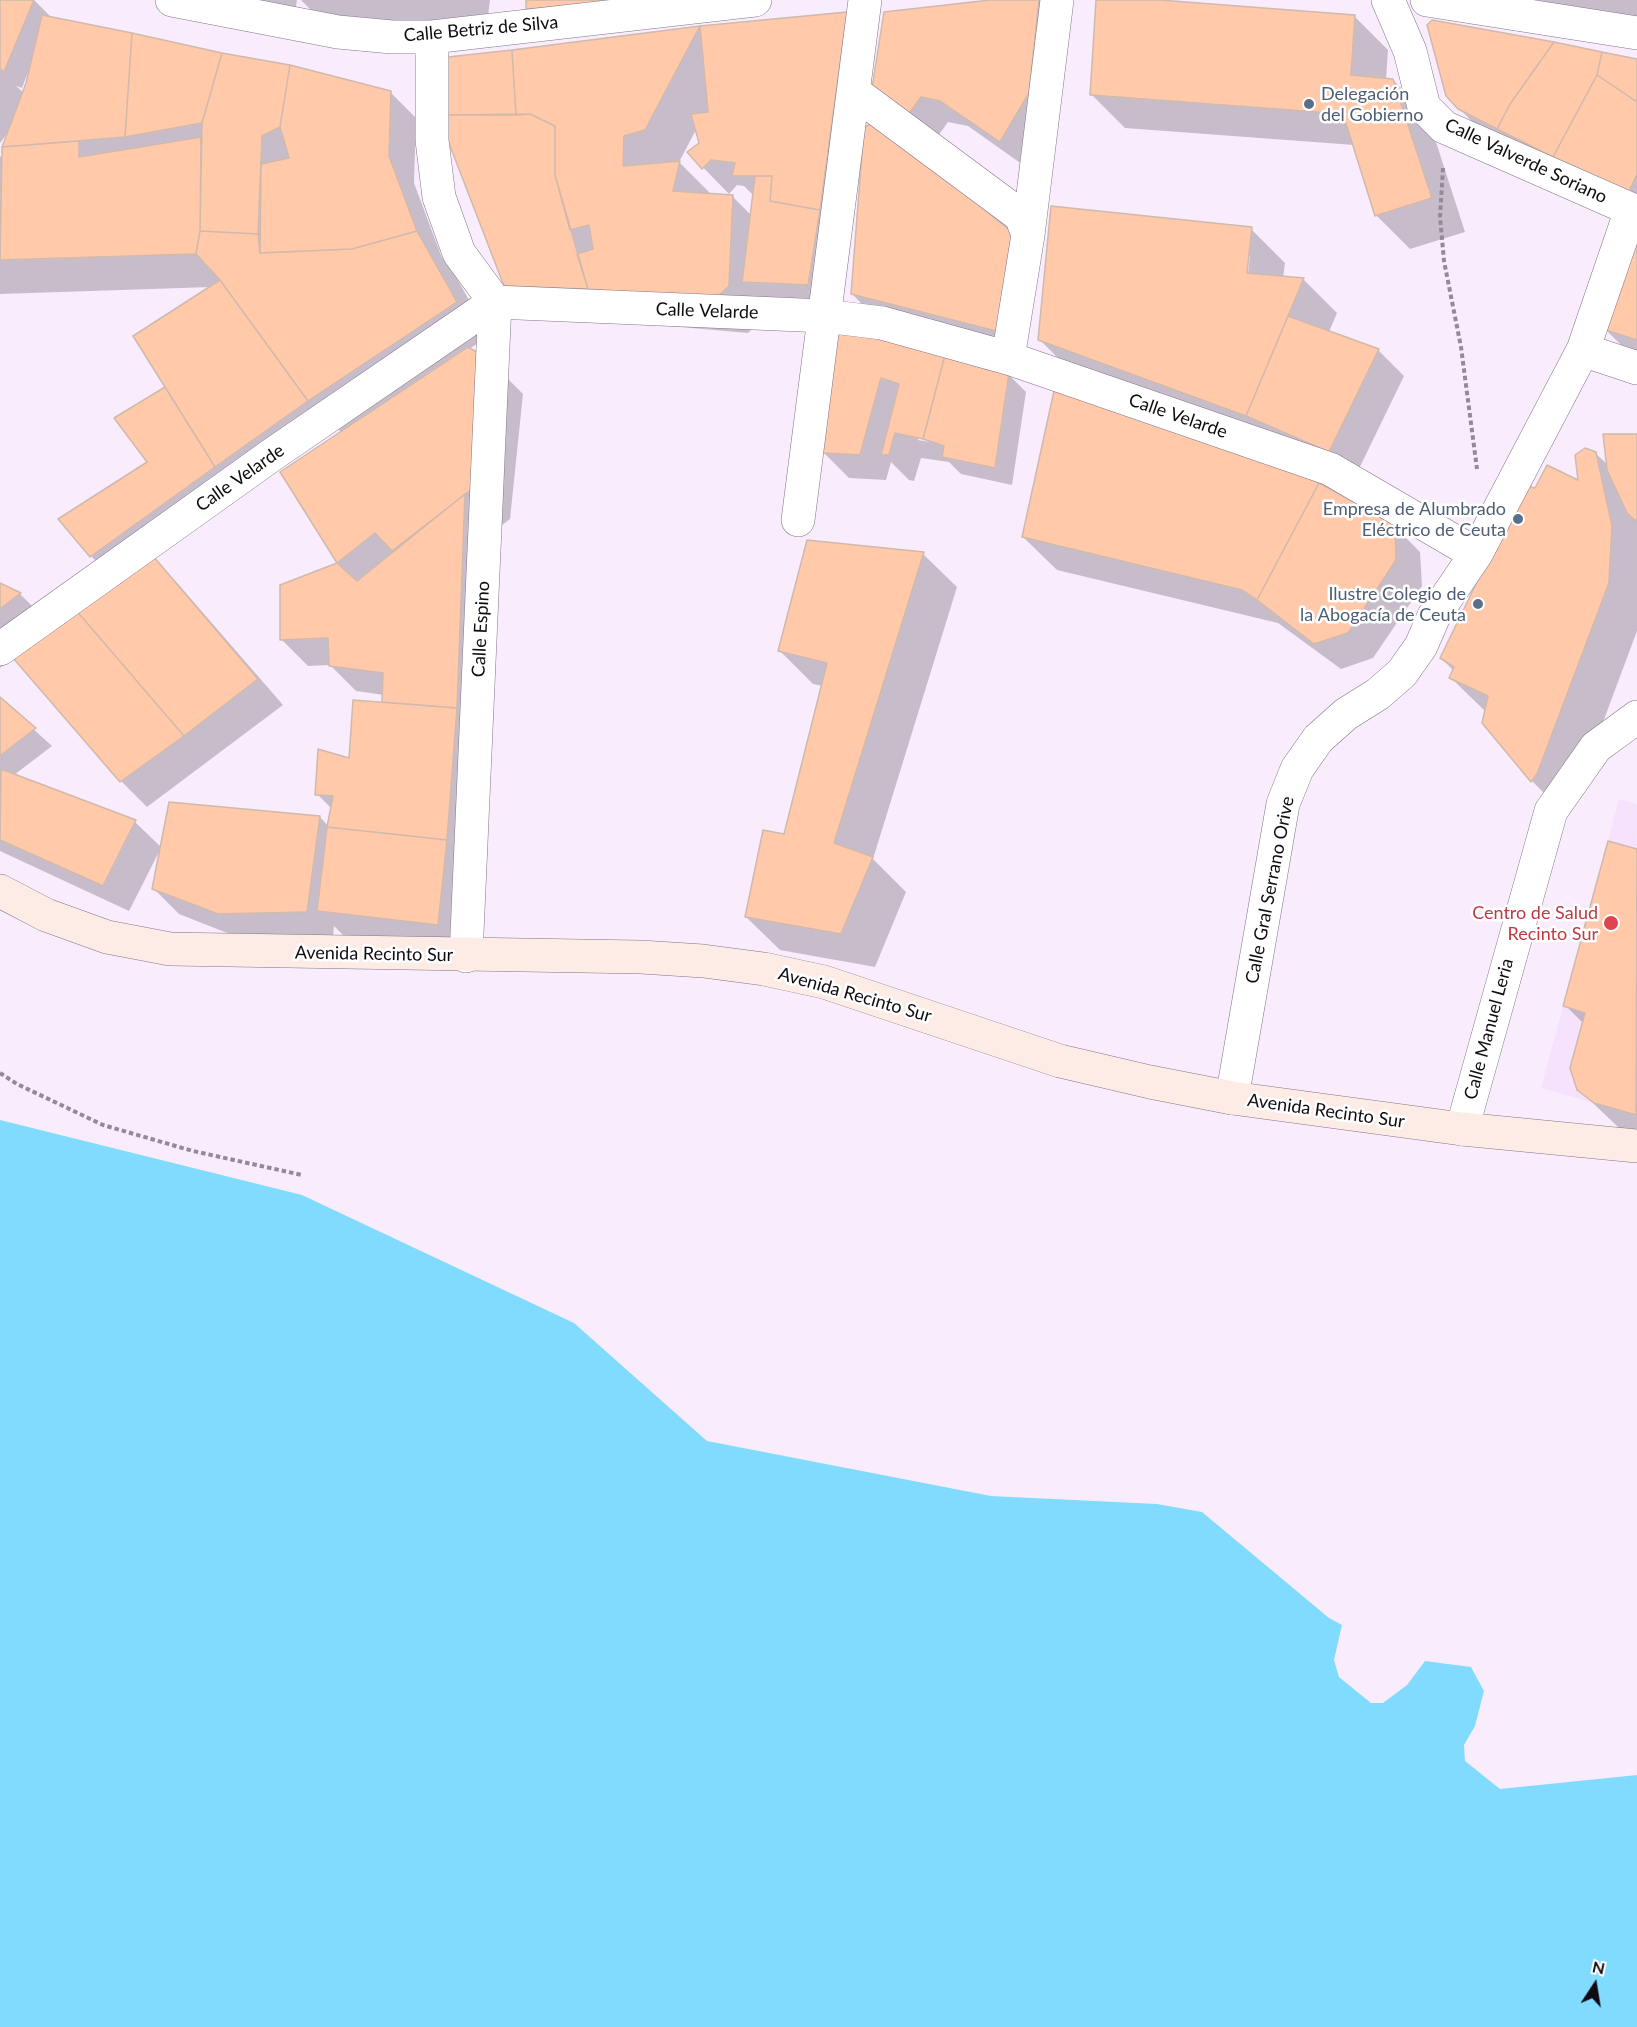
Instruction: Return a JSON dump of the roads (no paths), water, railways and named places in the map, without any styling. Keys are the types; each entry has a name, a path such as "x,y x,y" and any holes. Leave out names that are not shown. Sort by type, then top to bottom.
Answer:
{"main road":[{"name":"Avenida Recinto Sur","path":"0,891 46,915 107,937 170,949 466,956 641,957 703,961 764,969 834,985 1060,1061 1232,1098 1462,1129 1637,1146"}],"street":[{"name":"Calle Betriz de Silva","path":"172,0 338,32 392,37 432,37 755,0"},
{"path":"798,520 866,0"},
{"path":"1008,358 1028,235 1057,0"},
{"name":"Calle Valverde Soriano","path":"1388,0 1410,51 1425,107 1444,127 1634,211"},
{"path":"1427,0 1637,33"},
{"path":"432,37 432,140 439,197 459,253 495,302"},
{"path":"854,92 1014,209 1025,225 1028,235"},
{"name":"Calle Gral Serrano Orive","path":"1232,1098 1283,804 1297,769 1318,739 1346,714 1378,694 1402,673 1421,646 1434,616 1476,554 1583,350 1634,211"},
{"name":"Calle Velarde","path":"0,649 273,454 495,302 825,316 882,323 1008,358 1330,469 1476,554"},
{"name":"Calle Espino","path":"466,956 495,302"},
{"path":"1583,350 1637,368"},
{"name":"Calle Manuel Leria","path":"1462,1129 1551,811 1596,747 1637,717"}],"water":[{"path":"0,1120 302,1195 574,1323 707,1441 991,1496 1157,1504 1202,1512 1329,1618 1342,1625 1334,1660 1339,1677 1371,1703 1383,1703 1407,1685 1425,1661 1471,1667 1484,1691 1475,1726 1464,1745 1465,1761 1500,1789 1637,1775 1637,2027 0,2027"}],"place":[{"name":"Delegación del Gobierno","path":"1309,104"},
{"name":"Empresa de Alumbrado Eléctrico de Ceuta","path":"1518,519"},
{"name":"Ilustre Colegio de la Abogacía de Ceuta","path":"1478,604"},
{"name":"Centro de Salud Recinto Sur","path":"1611,923"}]}
